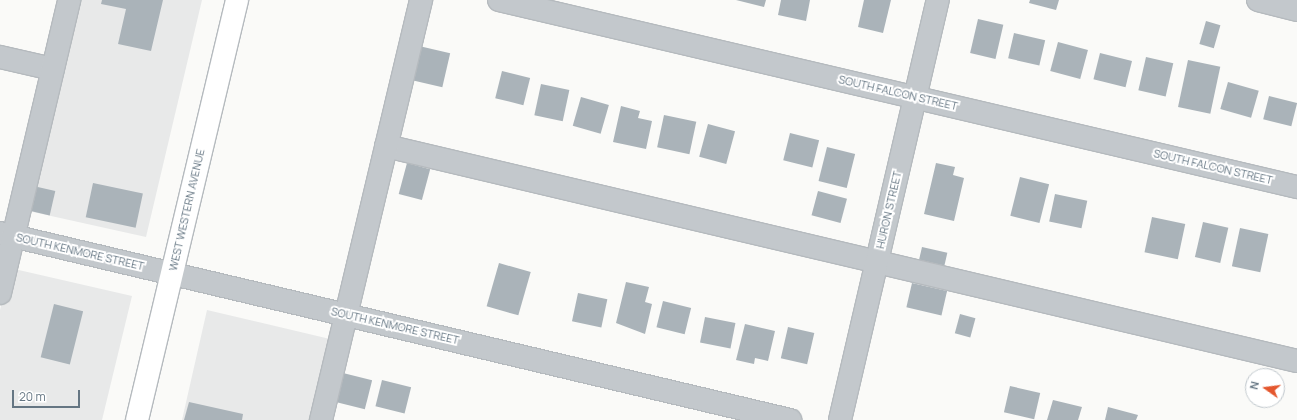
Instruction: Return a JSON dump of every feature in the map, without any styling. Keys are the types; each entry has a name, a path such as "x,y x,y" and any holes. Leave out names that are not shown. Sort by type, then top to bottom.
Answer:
{"main road":[{"name":"WEST WESTERN AVENUE","path":"137,420 237,0"}],"street":[{"path":"0,293 7,235 53,69 69,0"},
{"path":"321,420 421,0"},
{"name":"SOUTH FALCON STREET","path":"499,0 1297,187"},
{"name":"HURON STREET","path":"840,420 938,0"},
{"path":"1258,0 1297,10"},
{"path":"0,57 53,69"},
{"path":"386,146 877,264 1297,361"},
{"name":"SOUTH KENMORE STREET","path":"7,235 790,420"}],"shaded area":[{"path":"76,0 202,0 146,237 24,210"},
{"path":"10,268 132,296 102,420 0,420 0,310"},
{"path":"207,310 330,339 311,420 182,420"}],"building":[{"path":"102,0 163,0 151,51 118,44 126,9 101,4"},
{"path":"736,0 766,0 764,7"},
{"path":"781,0 810,0 806,21 778,15"},
{"path":"864,0 891,0 883,33 858,27"},
{"path":"1030,0 1059,0 1056,10 1029,3"},
{"path":"978,19 1003,25 995,59 970,53"},
{"path":"1206,21 1220,25 1214,48 1199,44"},
{"path":"1014,33 1045,40 1039,66 1008,58"},
{"path":"1058,42 1088,50 1080,79 1050,71"},
{"path":"419,46 450,53 442,87 411,80"},
{"path":"1100,53 1132,61 1125,87 1093,79"},
{"path":"1146,57 1173,63 1166,96 1138,90"},
{"path":"1188,60 1220,67 1210,114 1178,107"},
{"path":"502,71 530,78 523,105 495,98"},
{"path":"1228,82 1259,91 1251,118 1220,109"},
{"path":"541,84 569,90 563,121 534,115"},
{"path":"1269,96 1297,103 1291,126 1263,119"},
{"path":"581,97 609,105 601,134 573,126"},
{"path":"621,106 640,111 638,118 652,121 646,149 613,142"},
{"path":"664,115 696,122 689,154 657,147"},
{"path":"708,124 735,131 726,164 699,157"},
{"path":"790,133 819,140 812,167 783,160"},
{"path":"827,147 855,154 847,188 819,181"},
{"path":"407,163 430,169 422,200 399,194"},
{"path":"936,163 955,167 953,175 964,178 954,221 924,214"},
{"path":"1020,177 1049,184 1039,223 1010,216"},
{"path":"93,183 143,194 136,228 86,217"},
{"path":"29,185 55,191 50,215 23,209"},
{"path":"818,191 847,199 841,223 812,215"},
{"path":"1055,194 1087,201 1081,228 1049,221"},
{"path":"1152,217 1185,224 1178,259 1145,252"},
{"path":"1203,222 1228,228 1220,263 1195,257"},
{"path":"1240,228 1268,234 1260,272 1232,266"},
{"path":"922,247 947,253 943,270 918,265"},
{"path":"499,263 531,272 518,315 487,306"},
{"path":"626,282 649,287 645,302 652,304 645,334 616,323"},
{"path":"912,283 947,291 941,315 906,307"},
{"path":"578,293 607,299 601,328 572,321"},
{"path":"663,301 691,308 685,334 656,327"},
{"path":"54,304 83,311 70,365 41,357"},
{"path":"960,314 975,318 970,337 955,333"},
{"path":"705,317 735,323 730,348 700,343"},
{"path":"745,324 775,331 768,361 755,358 754,364 736,360"},
{"path":"788,327 814,333 807,364 781,358"},
{"path":"343,373 372,380 365,409 336,402"},
{"path":"382,380 411,387 405,413 375,406"},
{"path":"1010,386 1040,393 1034,419 1004,412"},
{"path":"1053,400 1082,407 1078,420 1047,420"},
{"path":"189,402 243,414 242,420 184,420"},
{"path":"1108,407 1138,415 1136,420 1105,420"}]}
